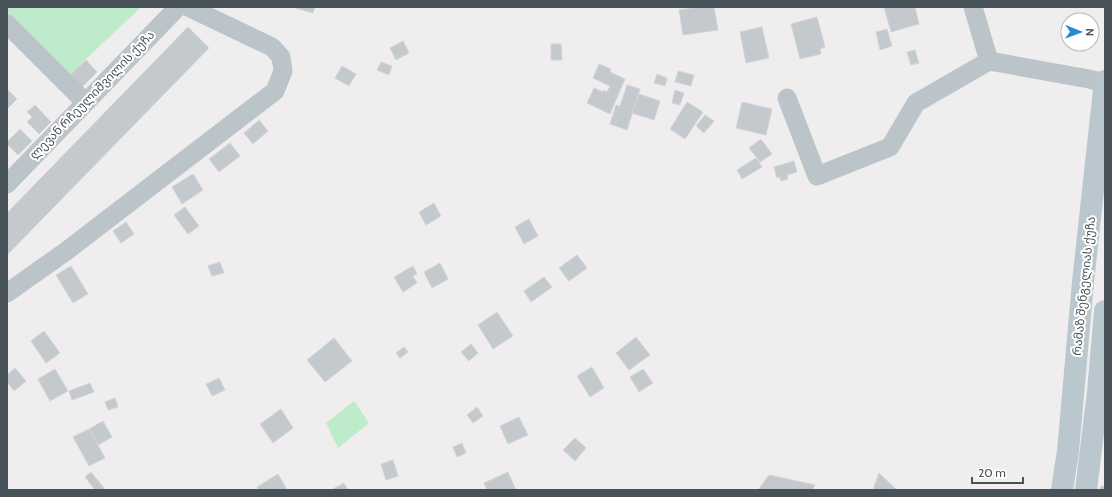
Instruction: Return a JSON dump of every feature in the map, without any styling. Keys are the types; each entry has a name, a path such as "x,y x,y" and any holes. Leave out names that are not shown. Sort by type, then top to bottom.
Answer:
{"main road":[{"name":"რამაზ შენგელიას ქუჩა","path":"1062,490 1068,451 1083,282 1105,82"},
{"name":"რამაზ შენგელიას ქუჩა","path":"1088,481 1105,311"}],"street":[{"name":"ლევან რჩეულიშვილის ქუჩა","path":"7,184 178,7"},
{"path":"7,293 65,252 275,91 283,71 281,57 272,47 188,7"},
{"path":"972,7 988,61"},
{"path":"7,24 85,102"},
{"path":"787,98 816,176 890,147 916,103 988,61 1105,82"}],"green space":[{"path":"7,7 141,7 66,78 7,15"},
{"path":"354,401 369,423 338,448 326,423"}],"building":[{"path":"292,7 315,7 313,13"},
{"path":"699,7 714,7 718,30 683,35 679,10"},
{"path":"884,7 915,7 919,24 891,32"},
{"path":"817,17 825,47 820,49 821,54 800,59 791,24"},
{"path":"188,27 209,48 7,255 7,213"},
{"path":"762,27 769,58 746,63 740,32"},
{"path":"887,29 892,46 880,50 876,32"},
{"path":"403,41 409,53 396,60 390,48"},
{"path":"551,44 561,44 562,60 551,60"},
{"path":"915,50 919,63 911,65 907,52"},
{"path":"86,60 97,72 82,87 70,75"},
{"path":"381,62 392,66 389,75 377,70"},
{"path":"599,64 611,69 610,72 625,79 610,114 587,103 594,88 607,92 610,86 593,78"},
{"path":"342,66 356,74 349,86 335,78"},
{"path":"678,71 694,75 691,86 675,82"},
{"path":"657,74 667,78 665,86 654,83"},
{"path":"627,85 640,89 627,130 610,124 616,105 620,106"},
{"path":"7,89 17,99 7,109"},
{"path":"675,90 684,93 680,105 672,103"},
{"path":"639,94 660,101 654,120 632,113"},
{"path":"687,102 703,112 685,139 670,129"},
{"path":"742,102 772,109 766,135 736,128"},
{"path":"35,105 51,122 39,134 27,122 32,117 27,112"},
{"path":"705,115 714,121 704,133 696,126"},
{"path":"259,120 268,131 253,144 244,133"},
{"path":"20,129 32,141 18,155 7,144 7,142"},
{"path":"761,139 772,154 760,162 749,148"},
{"path":"230,143 240,156 219,172 209,159"},
{"path":"756,158 762,167 742,179 737,170"},
{"path":"794,161 797,172 787,175 788,179 781,181 780,177 777,178 774,167"},
{"path":"193,174 203,190 182,204 172,187"},
{"path":"434,203 441,216 426,225 419,212"},
{"path":"185,207 199,226 188,234 174,215"},
{"path":"529,219 538,236 524,244 515,227"},
{"path":"126,222 134,234 121,243 113,231"},
{"path":"577,255 587,268 569,281 559,268"},
{"path":"220,262 224,273 212,276 208,266"},
{"path":"440,263 448,279 432,288 424,272"},
{"path":"71,266 88,294 73,303 56,275"},
{"path":"413,266 417,274 413,276 417,283 403,292 394,277"},
{"path":"544,277 552,287 531,302 524,291"},
{"path":"497,312 513,336 493,349 478,325"},
{"path":"44,331 60,353 46,363 31,341"},
{"path":"636,337 650,355 629,370 616,353"},
{"path":"334,338 352,361 325,382 307,360"},
{"path":"471,344 478,353 469,361 461,352"},
{"path":"404,347 408,352 400,358 396,353"},
{"path":"592,367 604,388 590,397 577,376"},
{"path":"15,368 26,381 14,391 7,382 7,375"},
{"path":"55,369 68,391 50,401 38,379"},
{"path":"643,369 653,383 639,392 630,377"},
{"path":"219,378 225,390 212,396 206,384"},
{"path":"90,383 94,392 72,400 69,391"},
{"path":"115,398 118,407 108,410 105,402"},
{"path":"477,407 483,416 473,423 467,415"},
{"path":"281,409 293,428 273,443 260,424"},
{"path":"519,417 528,435 508,444 500,426"},
{"path":"103,421 112,437 98,445 89,429"},
{"path":"89,429 105,458 89,466 73,437"},
{"path":"575,438 586,448 575,461 563,450"},
{"path":"462,443 466,453 457,457 453,447"},
{"path":"393,460 398,476 386,480 381,464"},
{"path":"91,472 104,488 102,490 95,490 85,477"},
{"path":"508,472 516,490 487,490 484,483"},
{"path":"879,473 897,490 873,490"},
{"path":"278,474 287,490 258,490 257,487"},
{"path":"769,475 815,485 812,490 758,490"},
{"path":"344,483 348,490 331,490"},
{"path":"1101,486 1105,486 1105,490 1100,490"}]}
